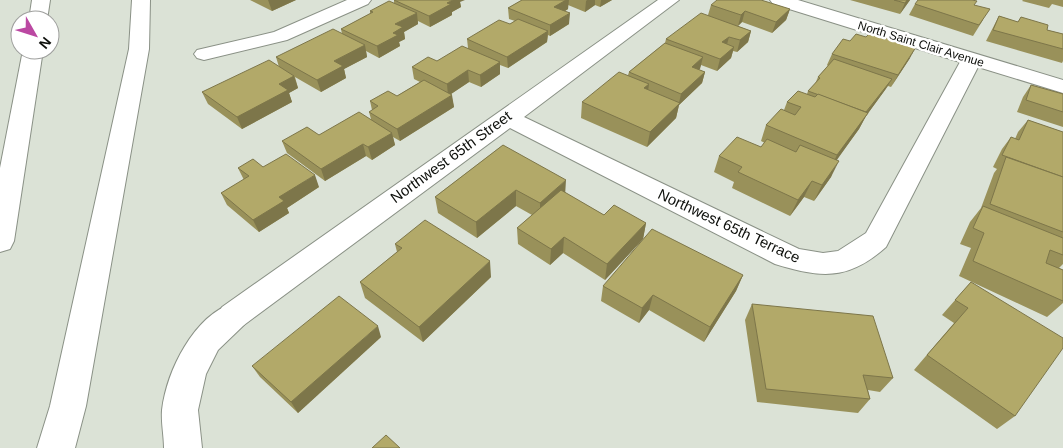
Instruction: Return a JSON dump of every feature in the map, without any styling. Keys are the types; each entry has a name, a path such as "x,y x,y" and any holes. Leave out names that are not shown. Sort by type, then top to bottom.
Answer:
{"main road":[{"path":"56,448 68,406 139,48 141,0"},
{"path":"204,54 280,36 362,0"},
{"name":"Northwest 65th Street","path":"183,448 180,410 188,372 206,340 233,316 670,0"},
{"name":"North Saint Clair Avenue","path":"779,0 1063,87"},
{"path":"0,241 31,60"},
{"name":"Northwest 65th Terrace","path":"506,117 785,256 810,264 832,265 848,261 862,253 876,240 900,199 972,60"}],"building":[{"path":"394,0 453,0 447,3 451,4 429,16"},
{"path":"522,0 566,0 554,7 570,13 550,25 508,8"},
{"path":"717,0 761,0 790,9 776,22 745,11 741,15 711,5"},
{"path":"894,0 907,0 905,3"},
{"path":"918,0 972,0 977,1 974,5 990,9 979,25 915,4"},
{"path":"389,1 417,13 395,24 403,27 393,33 398,35 377,46 341,29 373,12 370,11"},
{"path":"701,13 751,31 740,40 729,37 722,42 734,47 720,59 666,39"},
{"path":"999,16 1018,22 1021,17 1048,25 1047,30 1063,34 1063,49 993,30"},
{"path":"518,19 548,31 507,57 467,39 499,20 510,24"},
{"path":"333,29 365,45 334,61 343,66 317,80 276,57"},
{"path":"870,33 916,47 898,75 832,54 843,39 850,41 856,34 866,37"},
{"path":"665,43 703,57 692,67 705,72 681,94 629,72"},
{"path":"462,46 500,62 480,75 468,70 447,84 412,67 428,57 437,61"},
{"path":"834,59 892,79 866,112 808,91"},
{"path":"269,60 294,76 279,84 288,90 237,117 202,92"},
{"path":"619,72 649,84 644,88 680,103 650,132 582,102"},
{"path":"424,80 452,95 397,129 369,112 378,106 370,101 388,91 397,96"},
{"path":"1031,85 1063,94 1063,112 1026,100"},
{"path":"798,91 815,97 818,94 868,113 837,155 766,125 781,109 795,115 801,107 787,102"},
{"path":"359,112 392,133 368,147 363,144 321,169 282,141 307,127 319,135"},
{"path":"1028,120 1063,132 1063,177 1002,155 1011,137 1019,140"},
{"path":"737,137 761,147 767,139 796,152 800,145 839,161 822,185 812,181 798,200 738,172 742,167 719,156"},
{"path":"503,145 566,180 540,203 516,190 476,222 435,197"},
{"path":"286,154 315,175 279,197 284,201 253,220 221,193 249,176 238,168 253,159 263,167"},
{"path":"1006,157 1063,177 1063,232 990,204"},
{"path":"561,190 604,215 614,205 646,223 607,264 564,237 551,249 517,228"},
{"path":"983,206 1063,238 1063,255 1050,250 1046,263 1063,270 1063,301 973,261 984,233 973,228"},
{"path":"425,220 490,261 419,327 360,282 402,248 395,244"},
{"path":"652,229 743,275 710,327 653,295 642,308 603,286"},
{"path":"971,282 1063,338 1063,348 1015,416 927,355 968,308 955,300"},
{"path":"339,296 378,326 291,402 252,366"},
{"path":"752,304 873,316 893,378 863,375 870,399 766,389"},
{"path":"386,435 400,448 372,448"}]}
